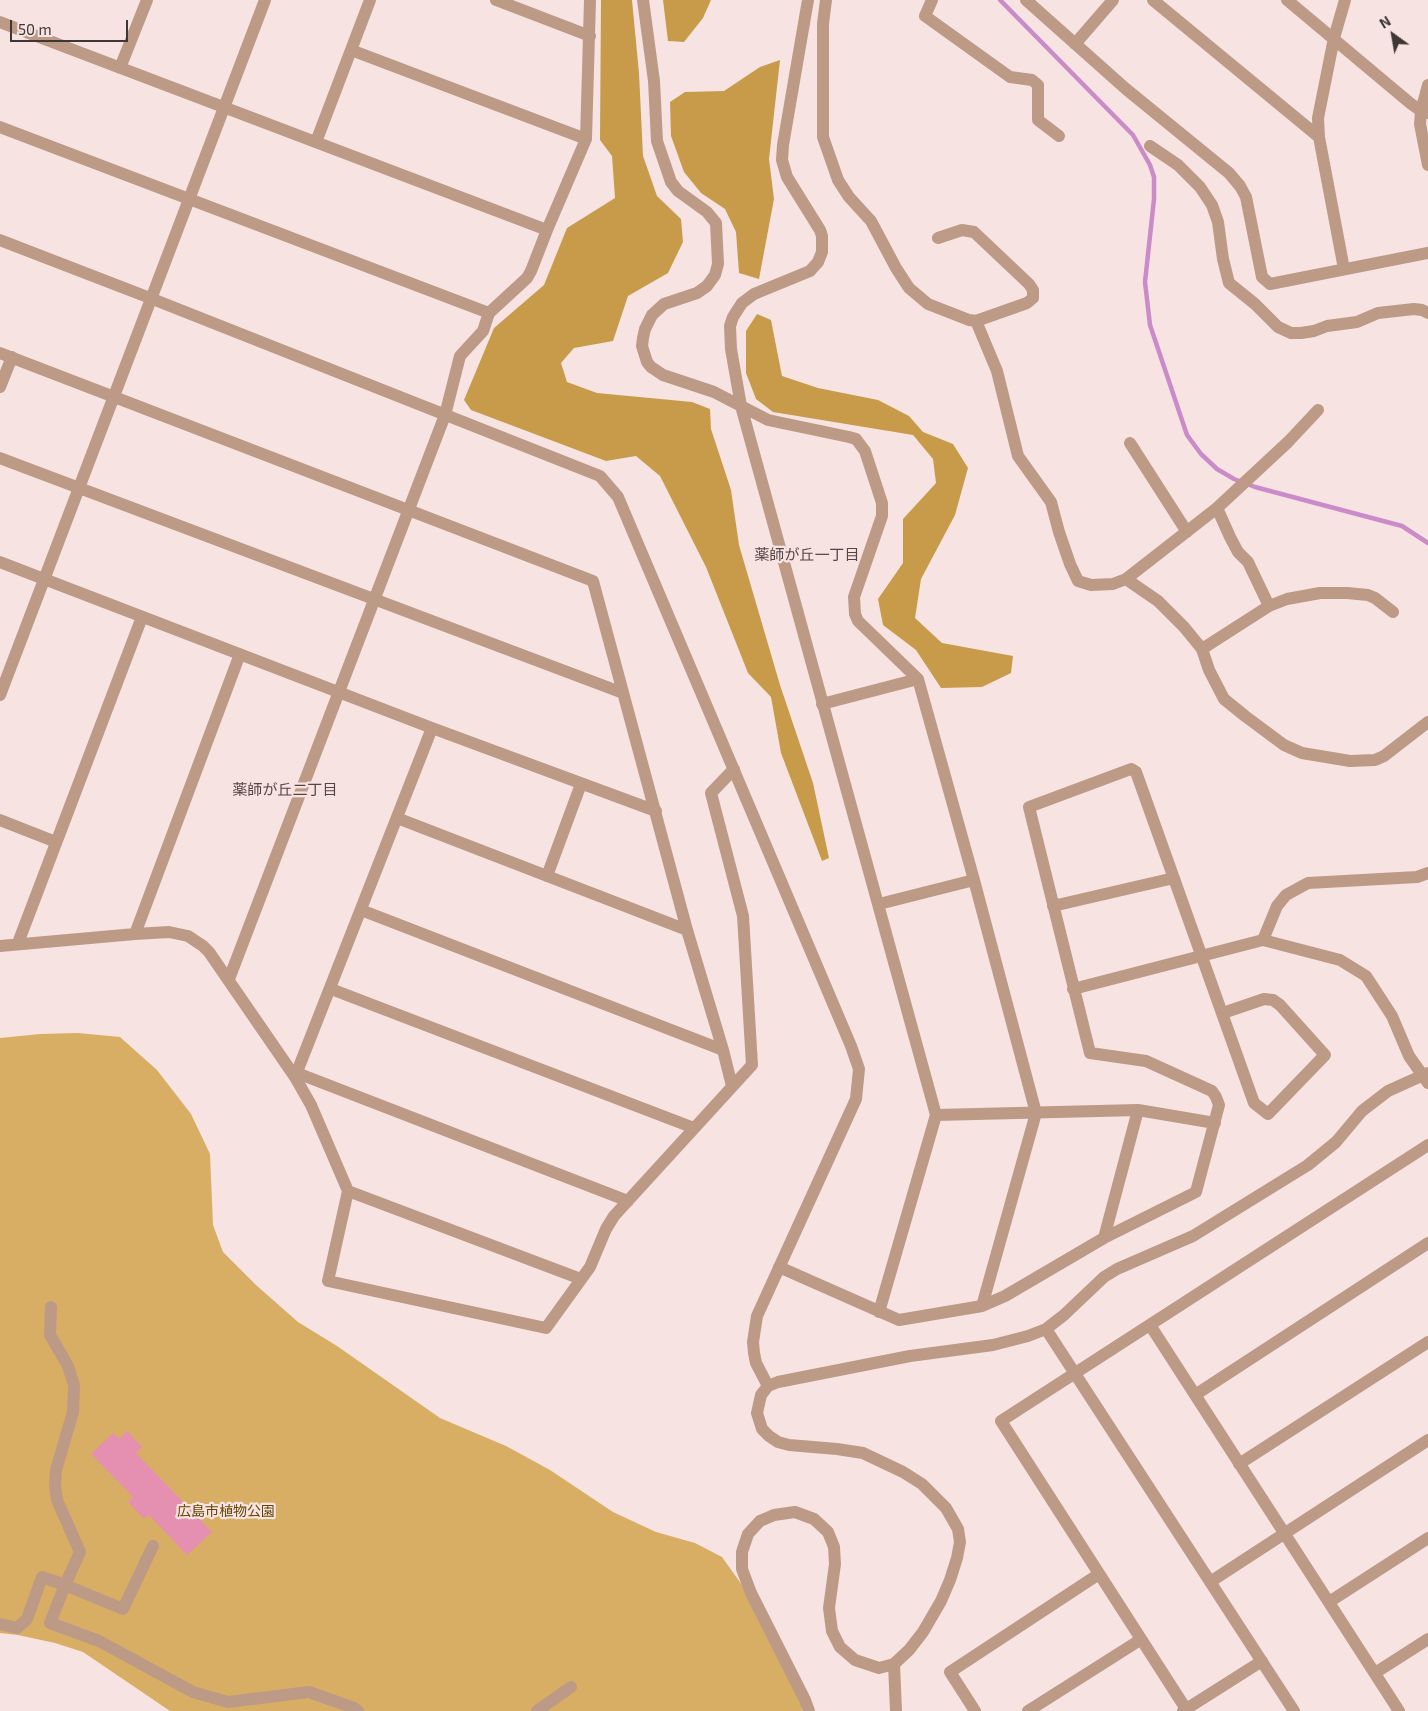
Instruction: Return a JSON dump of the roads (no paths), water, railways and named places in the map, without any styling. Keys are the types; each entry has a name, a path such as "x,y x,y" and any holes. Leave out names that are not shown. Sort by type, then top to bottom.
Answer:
{"street":[{"path":"120,68 147,0"},
{"path":"0,694 265,0"},
{"path":"316,142 370,0"},
{"path":"496,0 590,36"},
{"path":"229,979 445,415 460,356 483,331 489,313 527,278 586,139 590,0"},
{"path":"643,0 654,81 657,141 671,182 678,191 707,212 716,223 718,264 715,275 708,286 697,293 657,308 645,329 642,346 644,354 651,367 663,375 714,392 768,420 850,436 861,444 865,451 883,509 854,597 854,614 858,621 918,679 1036,1113 982,1306"},
{"path":"808,0 782,160 787,177 820,230 822,252 818,262 810,271 754,294 742,303 733,317 729,337 741,406 936,1115 879,1312"},
{"path":"826,0 823,24 823,137 838,180 849,198 871,221 896,268 914,293 928,304 969,320 976,321 1027,303 1033,298 1033,290 1030,284 974,232 962,230 938,238"},
{"path":"932,0 925,16 1010,77 1032,80 1038,84 1038,120 1059,136"},
{"path":"1026,0 1126,89 1218,163 1240,186 1246,197 1262,277 1270,284 1428,253"},
{"path":"1075,44 1113,0"},
{"path":"1153,0 1319,136"},
{"path":"1287,0 1425,112"},
{"path":"1344,269 1319,136 1318,118 1334,38 1345,0"},
{"path":"0,22 547,230"},
{"path":"351,50 586,139"},
{"path":"1428,85 1425,112 1420,124 1428,165"},
{"path":"0,127 489,313"},
{"path":"1150,146 1178,165 1200,187 1212,205 1218,222 1223,259 1229,283 1278,327 1291,333 1301,333 1327,326 1357,322 1378,314 1414,310 1428,312"},
{"path":"0,240 600,476 618,497 859,1068 856,1099 757,1316 753,1342 756,1363 768,1386"},
{"path":"1414,310 1420,304 1428,303"},
{"path":"976,321 997,371 1018,456 1052,502 1058,532 1078,581 1098,586 1113,584 1126,579 1217,508 1288,442 1318,410"},
{"path":"0,388 6,355 593,580 687,930 724,1050 732,1086"},
{"path":"1130,443 1187,532"},
{"path":"0,458 623,693"},
{"path":"1217,508 1238,552 1248,562 1268,606"},
{"path":"0,562 432,728 656,811"},
{"path":"1126,579 1168,610 1202,649 1209,670 1224,699 1284,744 1302,753 1350,761 1375,760 1384,756 1428,722"},
{"path":"1202,649 1268,606 1287,599 1320,593 1368,595 1393,612"},
{"path":"18,943 142,617"},
{"path":"135,934 240,654"},
{"path":"822,704 918,679"},
{"path":"296,1075 432,728"},
{"path":"0,946 18,943 169,932 188,936 203,946 229,979 296,1075 348,1191 328,1280 546,1328 590,1267 606,1229 614,1216 752,1065 743,916 711,792 734,769"},
{"path":"779,1267 899,1320 982,1306 1005,1296 1104,1238 1196,1192 1219,1105 1216,1097 1212,1091 1146,1061 1090,1053 1029,807 1131,769 1136,772 1254,1103 1268,1114 1325,1055 1280,1005 1273,1000 1264,999 1223,1013"},
{"path":"547,876 581,784"},
{"path":"397,818 687,930"},
{"path":"0,820 56,842"},
{"path":"1263,940 1278,906 1286,895 1308,883 1417,877 1428,872"},
{"path":"1053,906 1174,878"},
{"path":"879,904 974,880"},
{"path":"361,910 724,1050"},
{"path":"808,1711 805,1700 742,1569 742,1552 748,1534 760,1521 774,1514 795,1512 814,1519 828,1532 834,1546 835,1564 829,1608 832,1631 840,1647 855,1660 879,1668 894,1664 910,1650 923,1632 941,1600 958,1558 960,1542 958,1529 952,1516 933,1494 916,1480 890,1465 863,1453 788,1445 778,1442 769,1436 762,1429 757,1413 761,1395 768,1386 778,1382 910,1356 993,1345 1046,1329 1064,1315 1104,1277 1117,1268 1193,1236 1308,1165 1336,1142 1362,1111 1388,1091 1426,1077 1409,1056 1392,1016 1366,976 1340,960 1263,940 1073,989"},
{"path":"331,989 694,1128"},
{"path":"296,1075 628,1200"},
{"path":"936,1115 1138,1110 1215,1123"},
{"path":"1104,1238 1138,1110"},
{"path":"1262,1661 1185,1710 1001,1421 1428,1145"},
{"path":"348,1191 581,1279"},
{"path":"1195,1395 1428,1243"},
{"path":"51,1307 50,1335 68,1366 74,1385 73,1412 56,1470 55,1486 57,1500 80,1552 50,1623 99,1641 193,1692 228,1702 309,1692 358,1711"},
{"path":"1150,1325 1399,1711"},
{"path":"1046,1329 1294,1711"},
{"path":"1239,1464 1428,1342"},
{"path":"1210,1582 1428,1440"},
{"path":"1329,1602 1428,1538"},
{"path":"0,1624 17,1628 27,1619 42,1577 123,1609 153,1546"},
{"path":"975,1711 950,1672 1099,1574"},
{"path":"1375,1673 1428,1639"},
{"path":"1028,1711 1140,1640"},
{"path":"894,1664 896,1711"},
{"path":"537,1711 571,1687"}],"waterway":[{"path":"1000,0 1133,135 1150,165 1154,177 1154,199 1145,282 1150,325 1187,435 1201,454 1217,469 1234,479 1255,487 1402,526 1428,543"}],"district":[{"name":"薬師が丘一丁目","path":"807,555"},
{"name":"薬師が丘二丁目","path":"285,790"}],"park label":[{"name":"広島市植物公園","path":"226,1511"}]}
